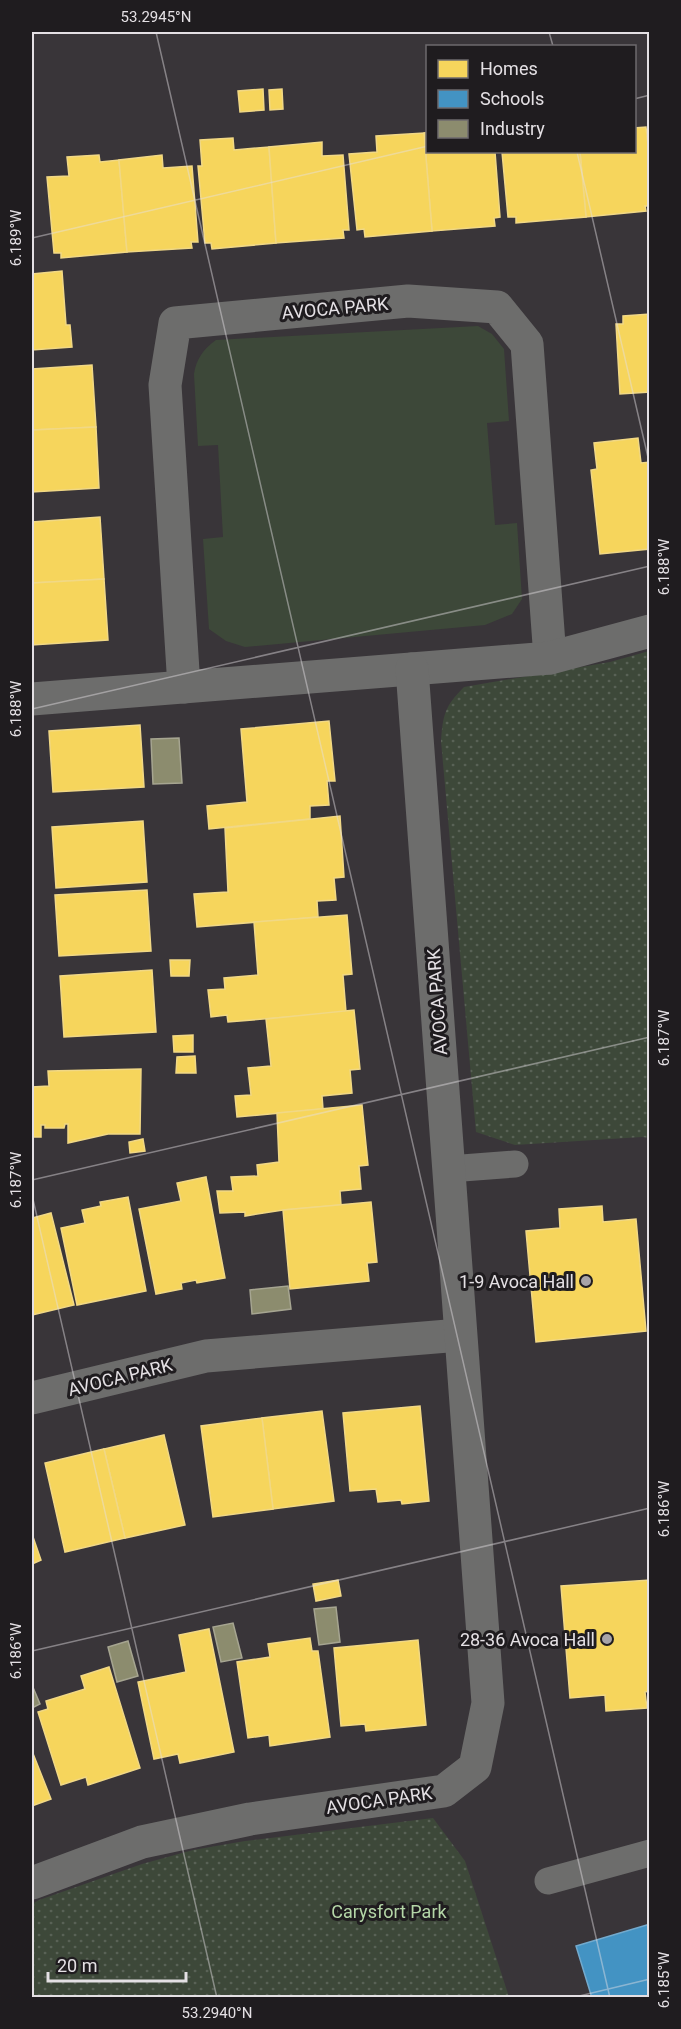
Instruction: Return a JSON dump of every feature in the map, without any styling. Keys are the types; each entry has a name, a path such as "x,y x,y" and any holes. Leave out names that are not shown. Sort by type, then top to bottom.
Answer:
{"street":[{"name":"AVOCA PARK","path":"184,687 165,385 175,323 408,301 497,307 527,344 550,658"},
{"path":"32,699 550,658 650,631"},
{"name":"AVOCA PARK","path":"32,1883 142,1842 250,1819 444,1791 475,1767 488,1702 412,669"},
{"name":"AVOCA PARK","path":"32,1398 206,1356 460,1335"}],"lane":[{"path":"449,1169 515,1164"},
{"path":"548,1881 650,1853"}],"green space":[{"path":"478,326 492,334 504,349 509,421 487,423 495,525 517,523 522,599 512,614 485,625 245,647 226,641 209,629 203,539 223,537 218,445 198,446 194,374 198,359 207,347 216,340"},
{"path":"649,651 649,1138 515,1145 476,1132 441,741 444,717 449,705 464,687 610,662"},
{"name":"Carysfort Park","path":"433,1818 465,1861 509,1997 32,1997 32,1904 39,1900 142,1864 193,1850 245,1841"}],"building: Homes":[{"path":"263,89 264,110 240,112 238,91"},
{"path":"282,89 283,109 270,110 269,90"},
{"path":"646,127 650,163 650,206 645,206 646,211 586,217 580,153 636,153 636,128"},
{"path":"426,132 426,153 495,153 500,217 494,218 495,226 432,231 424,133"},
{"path":"424,133 432,231 365,237 364,229 357,230 349,154 377,152 376,136"},
{"path":"233,138 234,150 269,147 276,243 212,249 211,243 205,243 198,166 202,166 200,140"},
{"path":"322,142 322,156 343,155 349,230 343,230 344,238 276,243 269,147"},
{"path":"502,153 580,153 586,217 516,223 516,217 508,217"},
{"path":"99,155 100,162 119,160 127,252 61,258 61,253 54,253 47,177 69,176 67,157"},
{"path":"162,155 163,168 192,166 198,242 191,242 192,248 127,252 119,160"},
{"path":"62,271 66,325 70,325 72,347 32,350 32,274"},
{"path":"650,314 650,392 620,394 616,324 623,324 623,316"},
{"path":"92,365 96,427 32,430 32,369"},
{"path":"96,427 99,488 32,492 32,430"},
{"path":"638,438 641,463 650,462 650,549 600,554 591,470 597,469 594,443"},
{"path":"100,517 104,579 32,583 32,522"},
{"path":"104,579 108,640 32,645 32,583"},
{"path":"329,721 335,781 327,781 329,805 310,806 310,819 209,829 207,806 247,802 241,729"},
{"path":"140,725 144,787 53,792 49,731"},
{"path":"340,816 344,877 334,878 336,900 317,901 318,917 197,927 194,894 228,892 225,828"},
{"path":"143,821 147,882 56,888 52,827"},
{"path":"147,890 151,951 59,956 55,895"},
{"path":"347,915 352,974 343,975 346,1012 228,1022 227,1015 211,1017 208,990 225,989 224,978 258,975 254,922"},
{"path":"170,960 190,960 189,976 171,976"},
{"path":"152,970 156,1032 64,1037 60,976"},
{"path":"354,1010 360,1069 350,1070 352,1093 322,1096 323,1109 237,1117 235,1096 251,1095 248,1068 271,1066 266,1019"},
{"path":"193,1035 193,1052 174,1052 173,1036"},
{"path":"195,1056 196,1073 176,1073 177,1057"},
{"path":"141,1069 140,1134 108,1134 68,1143 68,1124 65,1124 64,1128 45,1128 45,1125 41,1125 41,1137 32,1137 32,1087 49,1086 48,1071"},
{"path":"362,1105 368,1165 359,1166 361,1189 340,1191 341,1205 245,1216 245,1212 220,1213 217,1191 233,1191 231,1177 258,1176 257,1165 279,1162 277,1113"},
{"path":"143,1139 145,1151 130,1153 129,1142"},
{"path":"206,1177 225,1278 197,1283 196,1280 181,1283 182,1289 156,1294 139,1209 181,1201 177,1183"},
{"path":"128,1197 146,1291 77,1305 61,1228 85,1223 82,1210 101,1206 100,1202"},
{"path":"371,1202 377,1262 367,1263 369,1281 290,1289 283,1210"},
{"name":"1-9 Avoca Hall","path":"602,1206 603,1222 636,1219 646,1331 536,1342 526,1231 560,1228 559,1209"},
{"path":"51,1213 74,1305 32,1315 32,1218"},
{"path":"420,1406 429,1501 402,1504 401,1500 378,1502 376,1489 350,1491 343,1413"},
{"path":"322,1411 334,1501 273,1509 262,1418"},
{"path":"262,1418 273,1509 213,1517 201,1426"},
{"path":"164,1435 185,1525 125,1538 104,1449"},
{"path":"104,1449 125,1538 65,1552 45,1463"},
{"path":"32,1534 41,1560 32,1564"},
{"path":"338,1580 341,1596 316,1601 313,1584"},
{"name":"28-36 Avoca Hall","path":"650,1580 650,1691 645,1692 647,1708 606,1711 605,1695 570,1698 561,1586"},
{"path":"209,1629 234,1752 180,1763 178,1754 154,1759 138,1682 186,1672 179,1635"},
{"path":"310,1638 312,1651 318,1651 330,1737 270,1746 269,1735 248,1738 237,1662 270,1657 268,1644"},
{"path":"418,1640 426,1725 366,1731 365,1724 341,1726 334,1648"},
{"path":"109,1667 140,1768 88,1785 86,1777 61,1785 38,1712 48,1709 46,1701 85,1689 81,1676"},
{"path":"32,1751 51,1799 32,1806"}],"building: Schools":[{"path":"650,1924 650,1998 592,1998 576,1946"}],"building: Industry":[{"path":"179,738 182,783 153,784 151,739"},
{"path":"288,1286 291,1309 252,1314 250,1290"},
{"path":"336,1607 340,1642 319,1645 314,1609"},
{"path":"233,1623 242,1658 221,1662 213,1627"},
{"path":"128,1641 138,1676 117,1682 108,1647"},
{"path":"32,1685 40,1704 32,1708"}],"place":[{"name":"1-9 Avoca Hall","path":"586,1281"},
{"name":"28-36 Avoca Hall","path":"607,1639"}]}
